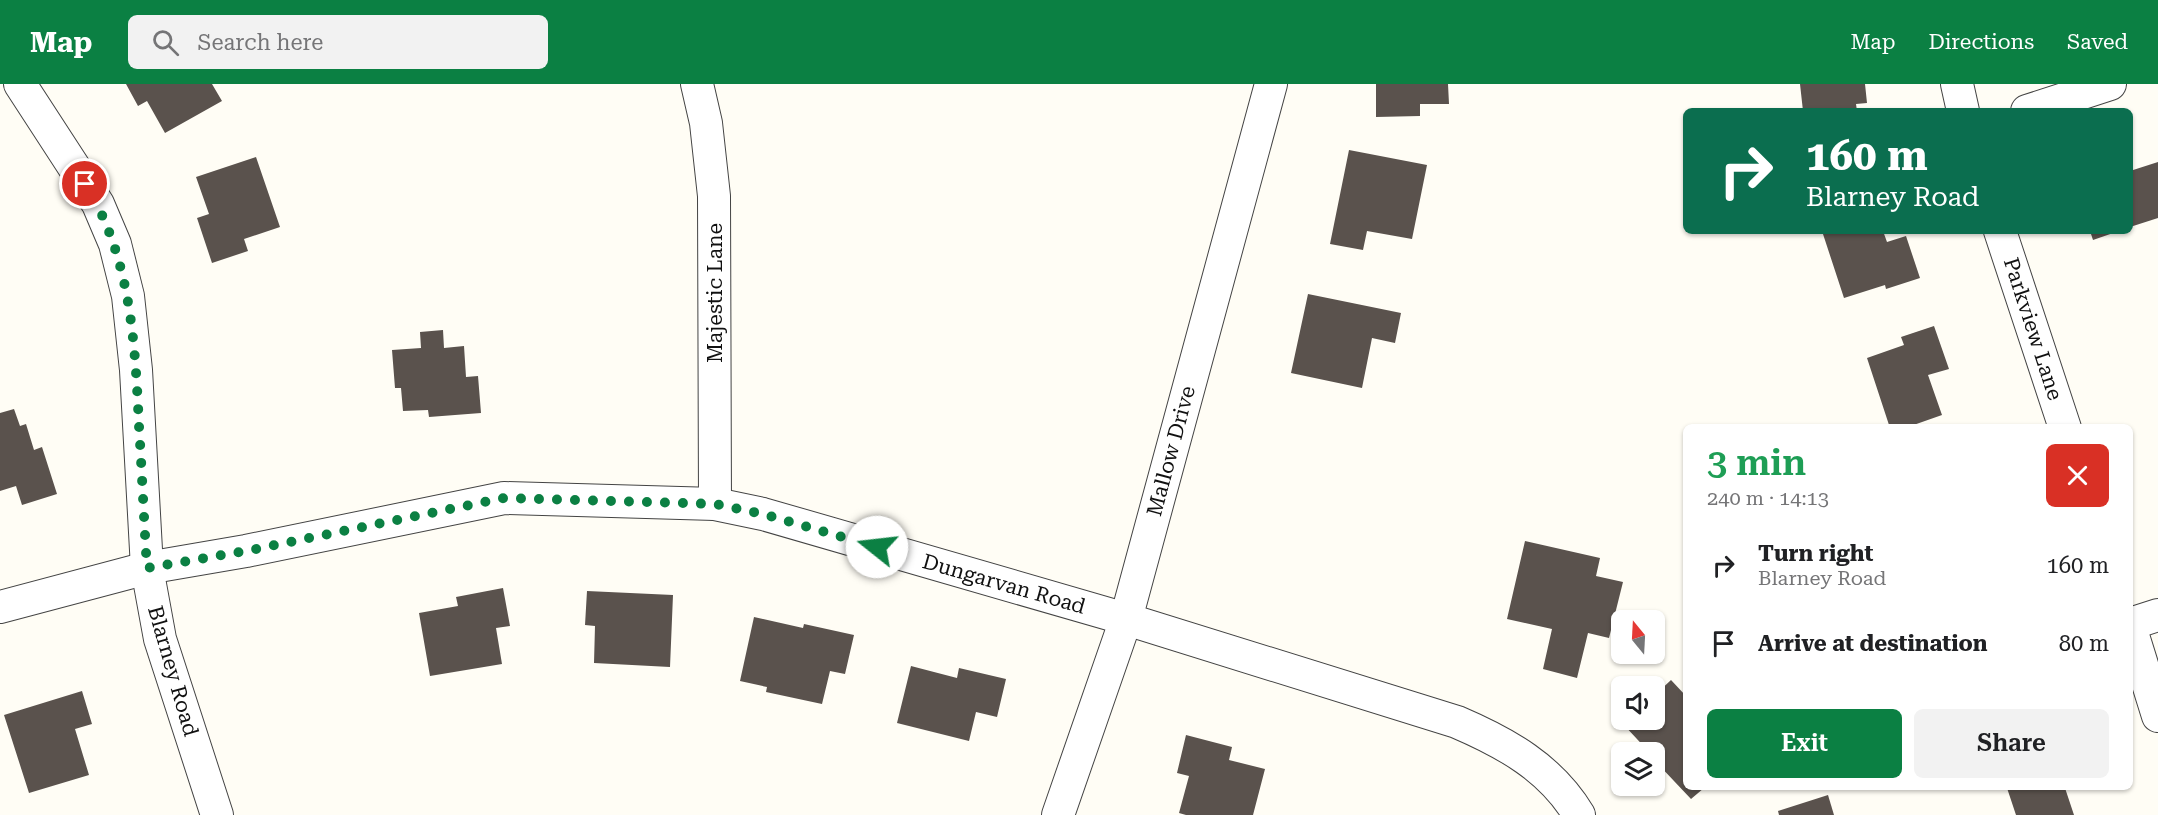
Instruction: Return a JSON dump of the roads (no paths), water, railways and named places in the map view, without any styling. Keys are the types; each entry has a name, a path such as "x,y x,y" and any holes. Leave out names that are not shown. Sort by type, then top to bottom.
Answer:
{"street":[{"name":"Blarney Road","path":"20,84 98,204 115,244 128,296 135,359 147,568 160,639 217,815"},
{"name":"Majestic Lane","path":"698,84 706,123 714,196 715,504"},
{"name":"Mallow Drive","path":"1058,815 1126,619 1271,84"},
{"path":"1957,84 1962,108"},
{"path":"2036,108 2110,84"},
{"name":"Parkview Lane","path":"2001,234 2064,424"},
{"name":"Dungarvan Road","path":"0,607 147,568 246,551 504,498 715,504 763,514 1126,619 1457,722 1495,738 1530,760 1557,785 1579,815"},
{"path":"2133,624 2158,615"},
{"path":"2133,635 2158,716"}]}
